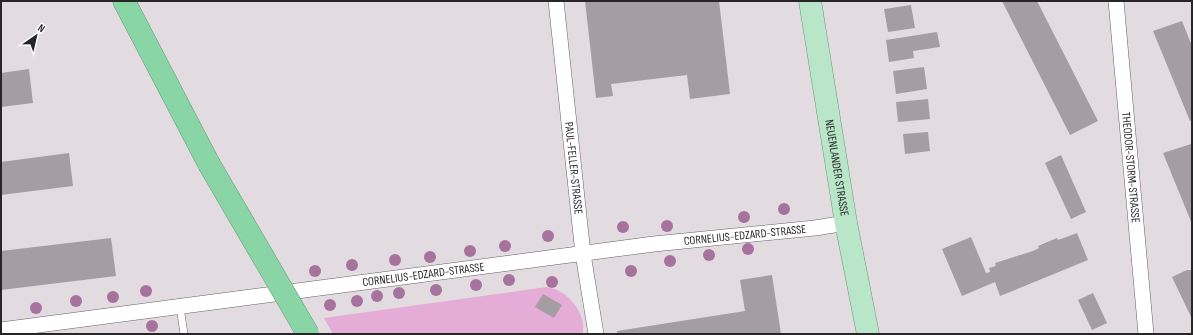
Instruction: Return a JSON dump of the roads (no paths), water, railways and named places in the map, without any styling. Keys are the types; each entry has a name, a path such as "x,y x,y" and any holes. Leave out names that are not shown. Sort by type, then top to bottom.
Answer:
{"highway":[{"path":"124,1 209,164 308,334"}],"main road":[{"name":"NEUENLANDER STRASSE","path":"810,1 846,223 868,334"}],"street":[{"name":"PAUL-FELLER-STRASSE","path":"556,1 583,254 596,334"},
{"name":"THEODOR-STORM-STRASSE","path":"1116,1 1146,334"},
{"name":"CORNELIUS-EDZARD-STRASSE","path":"1,330 180,308 310,288 654,244 815,228 846,223"}],"lane":[{"path":"180,308 184,334"}]}
